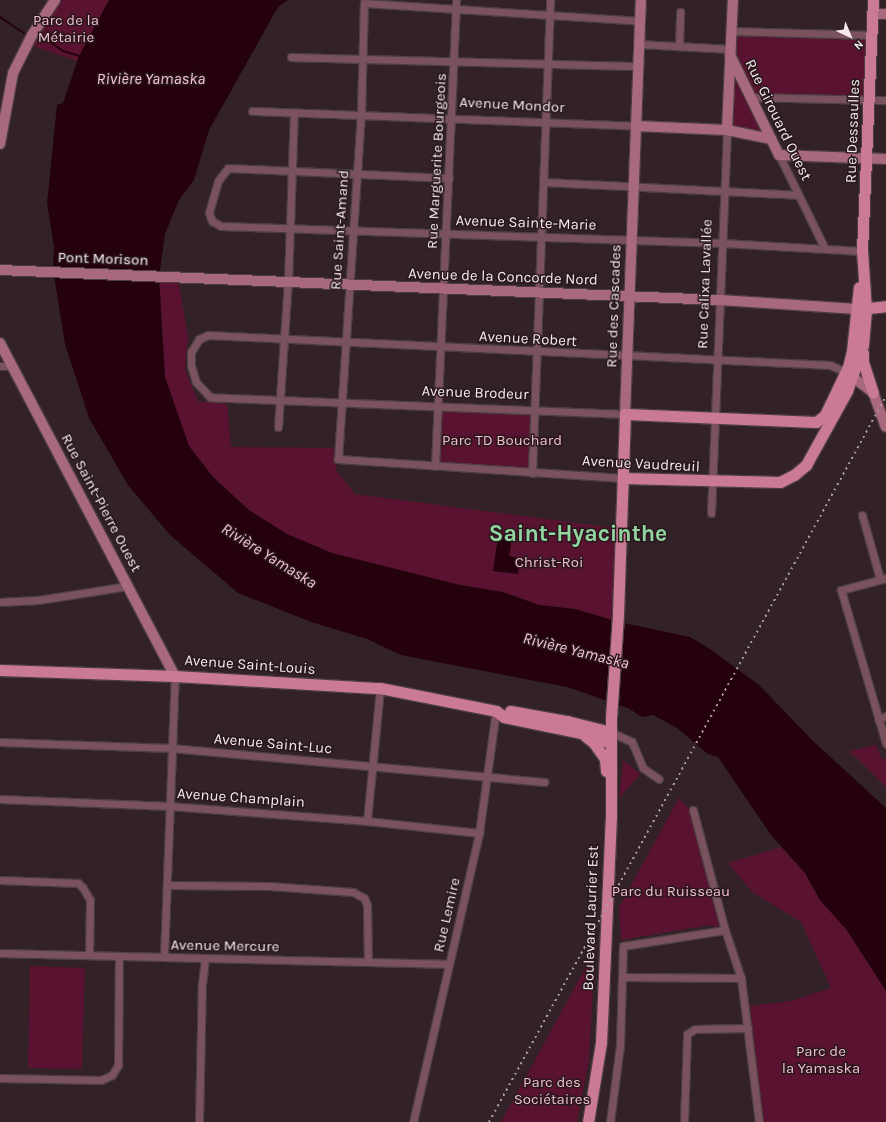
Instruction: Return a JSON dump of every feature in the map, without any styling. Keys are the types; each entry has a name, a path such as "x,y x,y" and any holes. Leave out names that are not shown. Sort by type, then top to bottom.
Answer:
{"main road":[{"name":"Rue Dessaulles","path":"823,434 863,345 862,251 874,0"},
{"path":"862,309 886,306"},
{"name":"Rue Dessaulles","path":"816,422 825,415 850,374 852,351 862,309"},
{"path":"863,345 863,362 873,392"},
{"name":"Avenue Brodeur","path":"625,414 816,422"},
{"name":"Rue des Cascades","path":"611,713 618,614 625,414"},
{"path":"816,422 823,434"},
{"name":"Avenue Vaudreuil","path":"623,478 712,482 780,482 794,475 806,465 823,434"},
{"name":"Avenue Saint-Louis","path":"0,670 175,676 380,688 496,711 504,710 567,721 610,737"},
{"name":"Avenue Saint-Louis","path":"496,711 504,717 581,733 610,737"},
{"name":"Boulevard Laurier Est","path":"588,1122 600,1043 611,816 611,713"},
{"path":"581,733 594,743 605,759 611,816"}],"street":[{"path":"0,144 14,73 32,35 55,0"},
{"name":"Rue Marguerite Bourgeois","path":"435,466 439,348 455,60 456,0"},
{"path":"532,473 550,0"},
{"name":"Rue des Cascades","path":"625,414 641,0"},
{"name":"Rue Girouard Ouest","path":"733,0 730,52 750,97 824,248"},
{"name":"Rue Saint-Amand","path":"338,459 352,231 361,115 361,59 364,3 456,8"},
{"path":"456,8 640,21"},
{"path":"679,46 680,12"},
{"path":"873,14 886,14"},
{"path":"731,31 872,35"},
{"path":"639,44 679,46 730,52"},
{"name":"Rue Calixa Lavallée","path":"711,513 730,52"},
{"path":"291,57 455,60 547,65 638,66"},
{"path":"750,97 886,100"},
{"name":"Avenue Mondor","path":"252,111 294,114 451,117 727,130 771,139"},
{"path":"278,427 288,282 294,114"},
{"path":"778,155 886,159"},
{"name":"Avenue Sainte-Marie","path":"292,171 228,168 218,181 211,200 210,217 221,226 722,243 862,251"},
{"path":"292,171 449,178"},
{"path":"543,182 724,190 798,195"},
{"name":"Pont Morison","path":"0,270 171,276"},
{"name":"Avenue de la Concorde Nord","path":"171,276 443,290 720,300 862,309"},
{"name":"Avenue Robert","path":"208,336 717,361 830,365 850,374"},
{"name":"Avenue Brodeur","path":"208,336 199,338 191,352 191,366 196,382 203,392 210,396 625,414"},
{"name":"Rue Saint-Pierre Ouest","path":"0,343 175,676"},
{"path":"0,366 12,366"},
{"path":"850,374 873,392 886,427"},
{"name":"Avenue Vaudreuil","path":"338,459 623,478"},
{"path":"862,515 883,578 841,590 886,744"},
{"path":"0,602 38,600 128,586"},
{"path":"164,957 175,676"},
{"path":"367,821 380,688"},
{"name":"Rue Lemire","path":"413,1122 479,833 496,711"},
{"path":"878,719 886,716"},
{"name":"Avenue Saint-Louis","path":"610,737 632,742 643,768 659,779"},
{"name":"Avenue Saint-Luc","path":"0,742 171,748 544,782"},
{"name":"Avenue Champlain","path":"0,799 169,806 367,821 479,833"},
{"path":"693,810 725,930 741,978 759,1122"},
{"path":"0,880 78,883 84,888 90,900 89,955"},
{"path":"167,885 269,886 353,892 364,898 367,905 368,962"},
{"path":"610,1122 620,1045 623,946 725,930"},
{"name":"Avenue Mercure","path":"0,953 449,964"},
{"path":"0,1078 101,1080 112,1075 118,1065 119,956"},
{"path":"199,1122 202,984 205,958"},
{"path":"622,977 741,978"},
{"path":"684,1122 687,1034 695,1029 748,1028"}],"green space":[{"name":"Parc de la Métairie","path":"55,0 109,0 78,61 27,44"},
{"path":"731,31 872,35 870,100 750,97 730,55"},
{"path":"732,67 766,135 730,128"},
{"name":"Christ-Roi","path":"159,277 178,278 188,337 185,370 198,401 227,404 231,447 337,448 336,470 355,494 622,529 619,622 575,609 539,605 503,592 460,585 332,553 286,534 249,510 213,477 189,446 173,404 165,377"},
{"name":"Parc TD Bouchard","path":"437,408 536,412 533,473 434,469"},
{"path":"876,745 882,759 886,758 886,787 849,751"},
{"path":"623,760 640,774 619,799"},
{"name":"Parc du Ruisseau","path":"679,798 689,809 722,929 710,925 621,940 619,907"},
{"name":"Parc de la Yamaska","path":"781,847 805,873 820,900 846,929 886,991 886,1122 762,1122 750,1006 791,1001 831,988 801,922 752,892 728,863"},
{"name":"Parc des Sociétaires","path":"595,950 589,1060 577,1122 501,1122"},
{"path":"30,966 85,968 82,1069 28,1068"}],"water":[{"name":"Rivière Yamaska","path":"109,0 288,0 278,7 209,130 194,180 179,200 165,234 159,277 165,377 189,446 213,477 249,510 287,534 332,553 460,585 503,592 539,605 575,609 619,622 690,637 707,647 759,685 812,740 886,808 886,991 846,929 820,900 805,873 771,835 718,757 708,754 677,728 653,715 642,717 628,708 567,687 401,655 367,639 311,622 238,593 170,535 128,485 89,418 65,344 53,270 54,247 47,203 57,105 63,103 79,56"},
{"path":"498,537 512,539 509,556 520,558 518,574 493,571"}],"waterway":[{"path":"0,17 24,33"},
{"path":"45,38 63,51 79,56"}],"railway":[{"path":"489,1122 886,396"}],"district":[{"name":"Saint-Hyacinthe","path":"578,534"}]}
